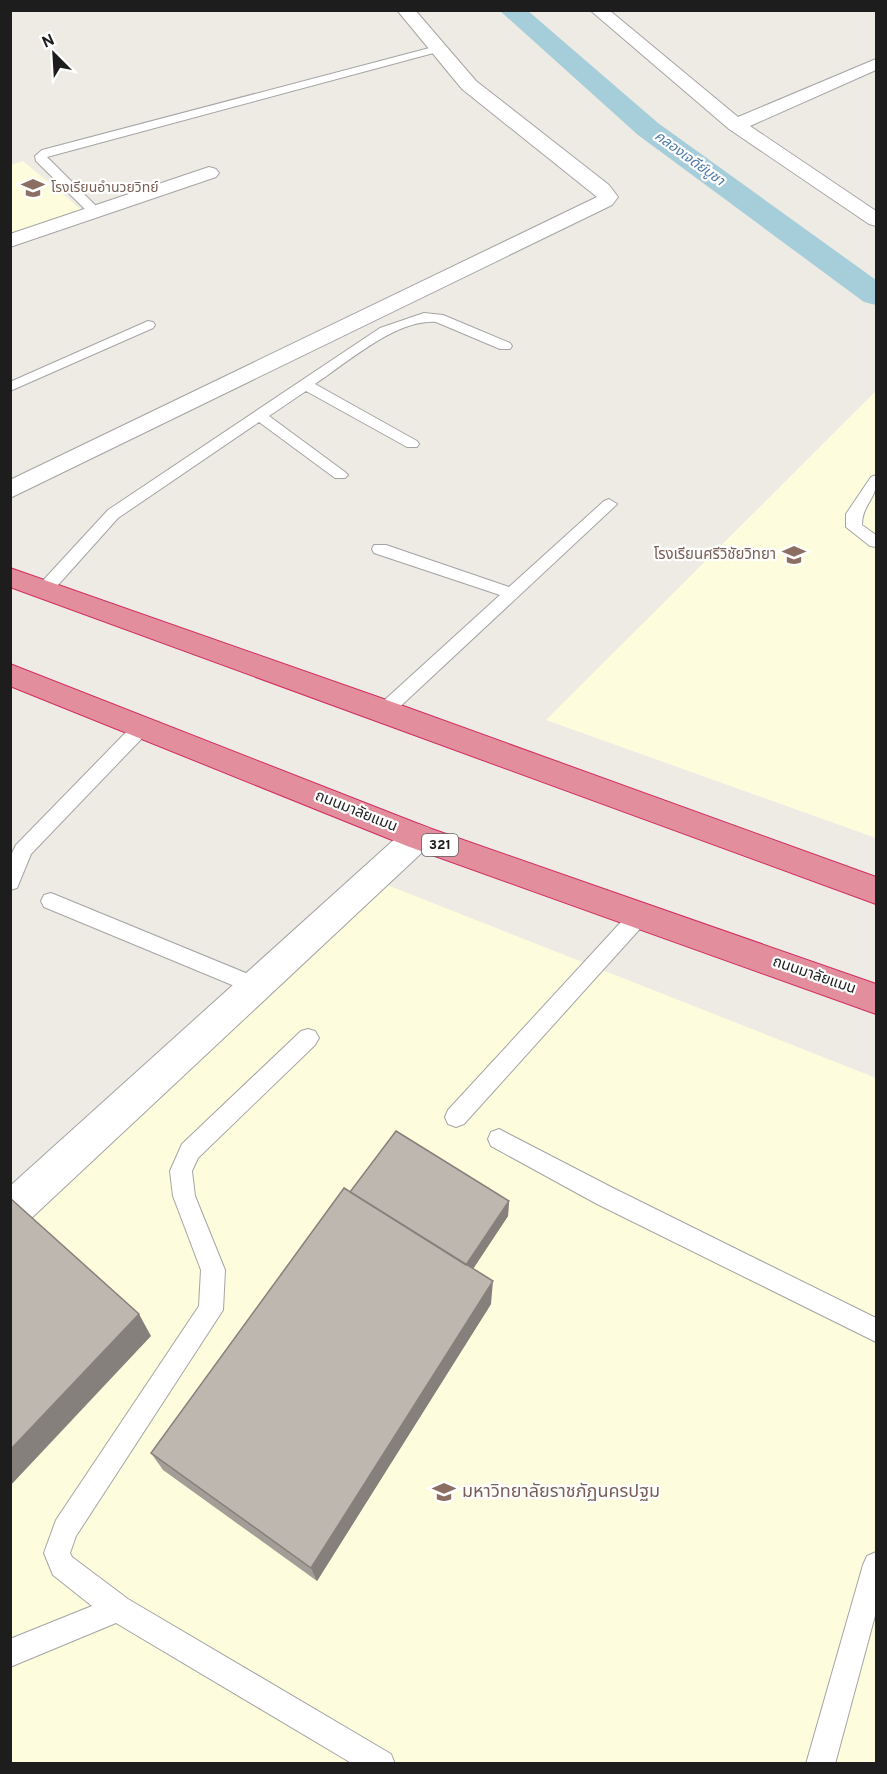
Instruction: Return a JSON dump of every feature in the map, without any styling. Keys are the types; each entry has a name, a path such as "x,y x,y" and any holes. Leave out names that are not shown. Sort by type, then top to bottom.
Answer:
{"highway":[{"path":"10,577 43,591 384,711 876,891"},
{"name":"ถนนมาลัยแมน","path":"10,674 418,837 876,999"}],"street":[{"path":"10,490 605,201 608,197 607,192 470,86 405,10"},
{"path":"598,10 736,125 876,220"},
{"path":"736,125 876,64"},
{"path":"10,241 209,173"},
{"path":"10,1212 418,837"}],"lane":[{"path":"95,212 42,161 41,156 46,152 437,49"},
{"path":"43,591 113,514 385,332 424,317 438,318 505,346"},
{"path":"10,387 148,325"},
{"path":"306,384 412,444"},
{"path":"259,415 340,475"},
{"path":"876,480 854,514 854,527 876,542"},
{"path":"384,711 609,504"},
{"path":"380,549 511,593"},
{"path":"10,882 17,848 142,727"},
{"path":"51,901 256,986"},
{"path":"456,1117 640,915"},
{"path":"308,1038 190,1150 180,1172 184,1196 213,1270 211,1310 65,1529 57,1553 62,1566 118,1609 372,1761"},
{"path":"500,1139 605,1196 876,1330"},
{"path":"820,1764 876,1565"},
{"path":"10,1653 118,1609"}],"shaded area":[{"name":"โรงเรียนอำนวยวิทย์","path":"23,161 83,211 11,236 11,165"},
{"name":"โรงเรียนศรีวิชัยวิทยา","path":"876,391 876,838 546,720"},
{"name":"มหาวิทยาลัยราชภัฏนครปฐม","path":"377,881 876,1078 876,1763 11,1764 11,1221"}],"building":[{"path":"396,1131 509,1201 466,1265 350,1192"},
{"path":"344,1188 493,1281 311,1568 151,1453"},
{"path":"10,1198 139,1314 10,1450"}],"waterway":[{"name":"คลองเจดีย์บูชา","path":"511,10 648,129 876,295"}],"place":[{"name":"โรงเรียนอำนวยวิทย์","path":"33,188"},
{"name":"โรงเรียนศรีวิชัยวิทยา","path":"794,555"},
{"name":"มหาวิทยาลัยราชภัฏนครปฐม","path":"444,1492"}]}
